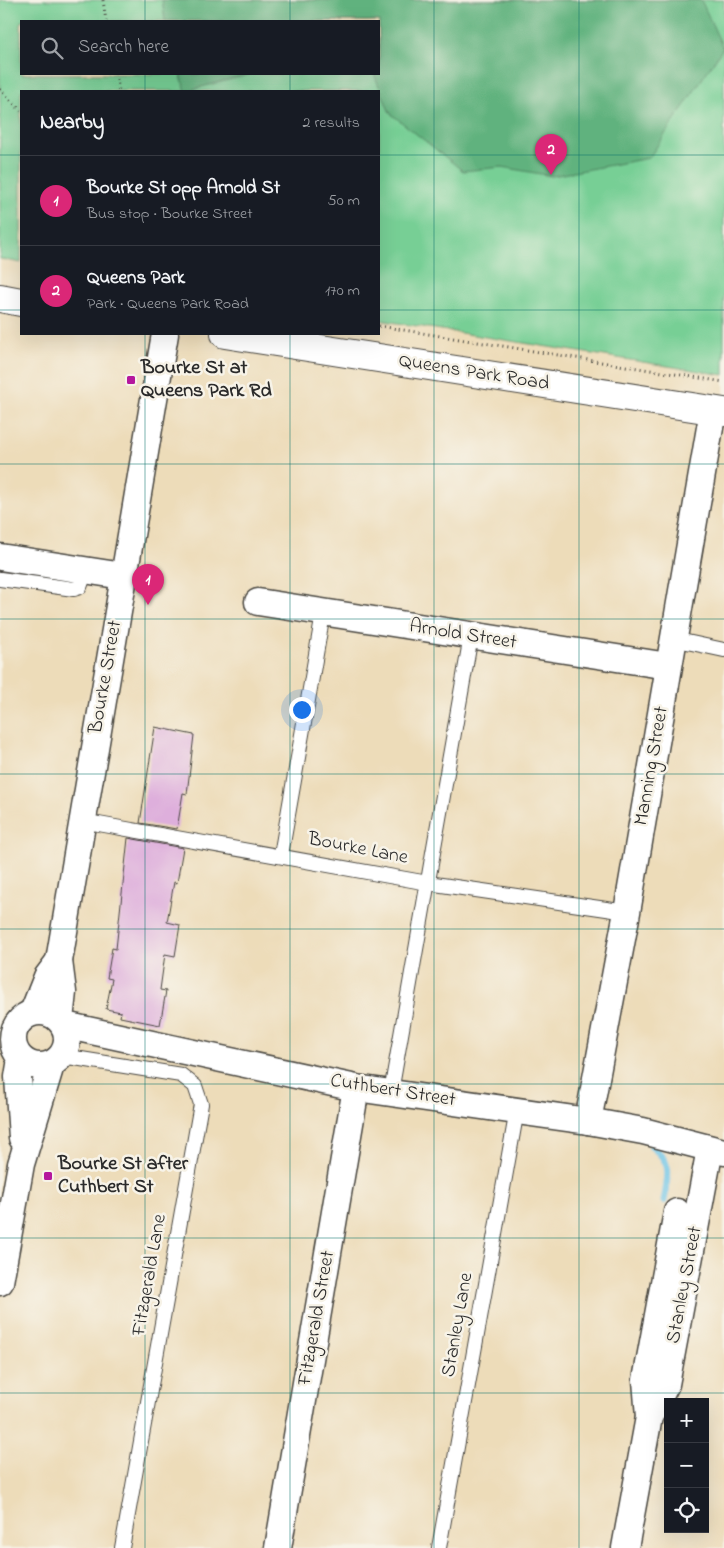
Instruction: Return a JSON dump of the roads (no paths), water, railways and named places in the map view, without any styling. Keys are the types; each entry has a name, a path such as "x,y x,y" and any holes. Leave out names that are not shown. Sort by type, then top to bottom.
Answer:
{"street":[{"path":"0,298 20,302"},
{"name":"Bourke Street","path":"62,1022 63,992 60,961 165,335"},
{"name":"Queens Park Road","path":"231,335 718,411"},
{"name":"Manning Street","path":"588,1121 627,912 668,666 718,411"},
{"path":"0,557 124,576"},
{"name":"Arnold Street","path":"258,602 323,614 668,666"},
{"name":"Bourke Street","path":"18,1018 60,961"},
{"path":"0,1282 21,1164 22,1125 18,1078 13,1061 14,1032 18,1018 45,1012 62,1022 68,1041 57,1060 21,1164"},
{"name":"Cuthbert Street","path":"62,1022 356,1088 588,1121 717,1150"},
{"path":"13,1061 35,1066 57,1060"},
{"name":"Fitzgerald Street","path":"278,1548 356,1088"},
{"name":"Stanley Street","path":"649,1417 666,1384 717,1150"},
{"name":"Stanley Street","path":"626,1548 649,1417 646,1380 677,1212"}],"lane":[{"path":"0,579 74,589 80,587 86,571"},
{"path":"282,856 323,614"},
{"path":"391,1092 471,636"},
{"path":"673,639 724,650"},
{"name":"Bourke Lane","path":"82,821 428,883 627,912"},
{"name":"Fitzgerald Lane","path":"57,1060 181,1075 195,1086 201,1104 122,1548"},
{"name":"Stanley Lane","path":"439,1548 518,1110"}],"waterway":[{"path":"652,1147 659,1153 667,1165 668,1178 664,1201"}],"place":[{"name":"Queens Park","path":"551,175"},
{"name":"Bourke St at Queens Park Rd","path":"131,380"},
{"name":"Bourke St opp Arnold St","path":"148,605"},
{"name":"Bourke St after Cuthbert St","path":"48,1176"}]}
